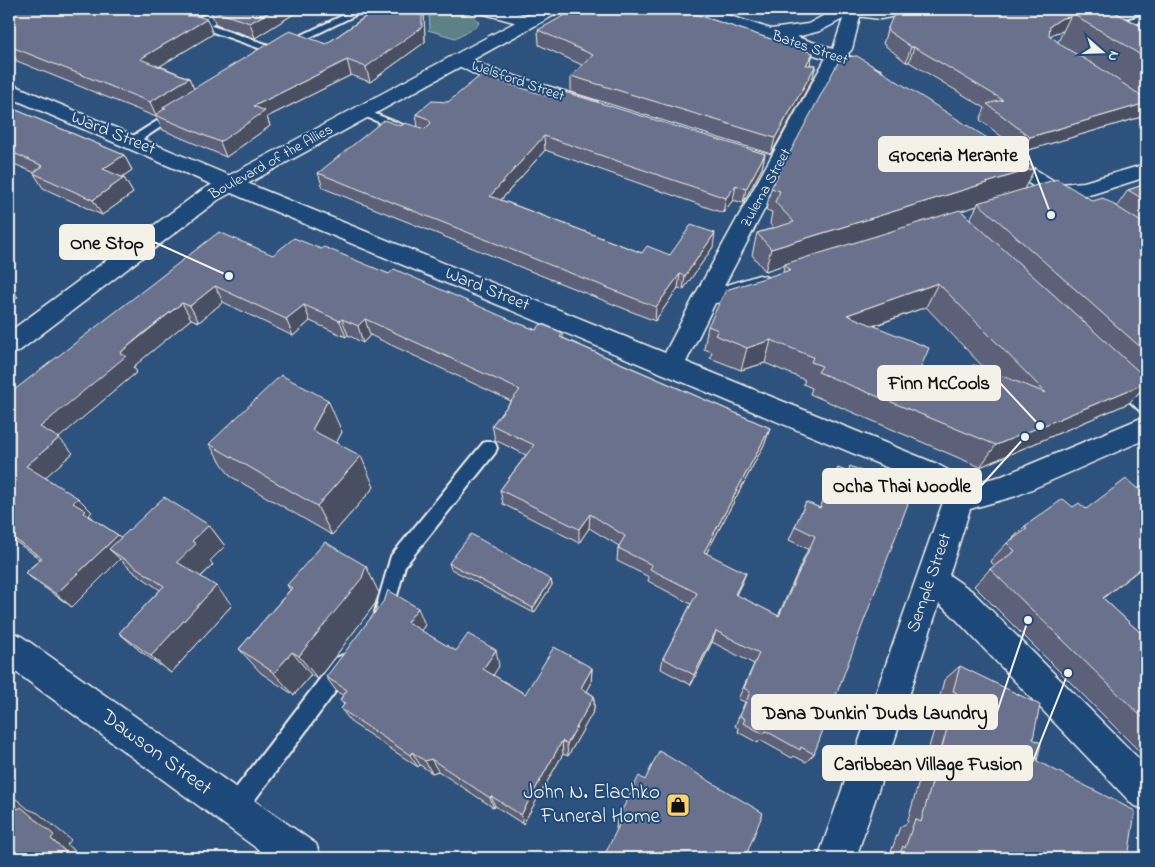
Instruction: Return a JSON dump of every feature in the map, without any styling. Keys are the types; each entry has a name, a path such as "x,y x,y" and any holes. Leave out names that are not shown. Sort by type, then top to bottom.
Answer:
{"street":[{"path":"199,25 226,9"},
{"path":"487,9 528,22"},
{"name":"Boulevard of the Allies","path":"9,345 210,195 552,9"},
{"name":"Bates Street","path":"692,9 836,56 864,67 887,82"},
{"path":"767,33 785,34 820,27 851,10 881,14 904,9"},
{"name":"Zulema Street","path":"672,365 707,295 836,56 843,49 851,10"},
{"name":"Welsford Street","path":"459,59 486,73 607,111"},
{"name":"Ward Street","path":"9,90 927,472 945,483 959,499"},
{"path":"983,144 1054,192 1088,212"},
{"path":"756,158 778,165"},
{"path":"1029,199 1054,192 1085,189 1146,170"},
{"path":"707,295 725,294 783,276"},
{"path":"959,499 1006,487 1146,427"},
{"name":"Semple Street","path":"837,858 959,499"},
{"path":"931,580 961,602 1146,792"},
{"name":"Dawson Street","path":"9,647 302,858"}],"lane":[{"path":"152,9 270,53 363,9"},
{"path":"1102,28 1146,18"},
{"path":"132,140 189,104"},
{"path":"363,112 419,135"},
{"path":"1108,372 1146,407"},
{"path":"373,625 385,609 397,562 489,448"},
{"path":"234,809 356,649"}],"green space":[{"path":"437,9 467,12 476,18 479,23 476,27 455,38 428,30 430,28 429,15"}],"building":[{"path":"9,9 177,9 187,16 207,19 140,59 189,78 150,102 9,46"},
{"path":"274,9 250,23 210,10"},
{"path":"377,9 422,9 422,27 366,67 347,60 254,106 265,111 220,142 155,115 166,108 163,107 290,31 326,44"},
{"path":"576,9 680,9 813,53 806,65 816,65 775,138 571,76 593,55 538,30"},
{"path":"924,9 1068,9 1073,12 1070,17 1062,18 1050,26 1049,35 1064,47 1100,68 1146,99 1146,103 1030,137 987,104 1003,100 911,47 887,30 893,16"},
{"path":"1078,9 1109,9 1146,29 1146,59 1121,42 1083,21 1073,12"},
{"path":"857,56 1035,168 771,249 757,233 794,222 775,202 780,191 771,188 841,57"},
{"path":"481,75 550,97 558,90 765,154 746,189 736,185 726,198 544,136 490,196 642,253 647,246 670,255 691,225 715,233 685,276 680,274 656,307 318,173 384,120 401,126 405,123 425,129 431,123 428,119 416,114 432,101 448,102"},
{"path":"9,107 124,155 103,169 124,178 93,200 33,173 43,166 9,151"},
{"path":"1057,179 1093,201 1103,198 1146,225 1146,352 978,203"},
{"path":"1146,184 1146,201 1128,190"},
{"path":"960,210 1146,378 1146,383 996,445 818,372 822,366 811,362 813,357 771,340 747,348 715,335 718,330 708,326 726,290 790,270 785,264","holes":["938,283 1046,393 974,365 912,388 929,348 847,315"]},
{"path":"219,232 273,255 294,238 321,249 324,247 389,274 394,269 536,330 541,324 563,333 560,337 770,428 704,552 746,573 735,594 779,616 815,536 795,526 806,502 820,508 838,468 848,472 850,466 912,493 814,754 801,747 800,750 766,731 764,734 743,723 745,719 740,716 750,692 744,688 759,653 716,631 694,675 663,658 697,593 650,569 652,565 618,548 625,536 590,514 579,529 500,490 534,445 492,425 520,390 365,319 358,326 342,319 340,321 304,305 286,319 215,286 190,306 182,303 146,331 120,353 126,356 40,427 59,438 26,466 78,498 73,503 86,511 84,513 118,535 56,594 25,573 42,558 9,535 9,511 14,506 9,503 9,394"},
{"path":"281,375 328,400 312,430 361,456 317,506 209,444"},
{"path":"1126,479 1138,489 1146,483 1146,564 1103,598 1146,638 1146,721 990,569 1015,551 1007,543 1027,529 1025,526 1063,499 1073,507 1079,503 1086,509"},
{"path":"164,497 209,525 192,541 196,544 177,562 216,586 151,656 119,633 164,586 109,549"},
{"path":"471,534 551,580 533,608 449,563"},
{"path":"325,542 366,566 362,578 299,656 292,652 274,673 239,649 292,588 287,585"},
{"path":"388,590 418,608 407,622 456,651 468,634 496,650 483,669 525,694 554,647 592,668 581,688 594,696 567,744 562,741 521,815 491,796 490,798 431,759 425,761 412,752 410,755 341,709 345,703 340,700 347,690 326,677 385,599"},
{"path":"960,666 1040,705 1033,739 1041,743 1037,761 1135,811 1128,858 898,858 903,846 905,848 915,819 921,822 957,693 953,691"},
{"name":"John N. Elachko Funeral Home","path":"659,751 763,813 745,858 603,858 620,823 617,820 639,776 645,780"},
{"path":"9,801 18,809 21,807 54,835 51,839 73,858 9,858"}],"place":[{"name":"Groceria Merante","path":"1051,215"},
{"name":"One Stop","path":"229,276"},
{"name":"Finn McCools","path":"1040,426"},
{"name":"Ocha Thai Noodle","path":"1025,437"},
{"name":"Dana Dunkin' Duds Laundry","path":"1028,620"},
{"name":"Caribbean Village Fusion","path":"1068,673"},
{"name":"John N. Elachko Funeral Home","path":"678,805"}]}
